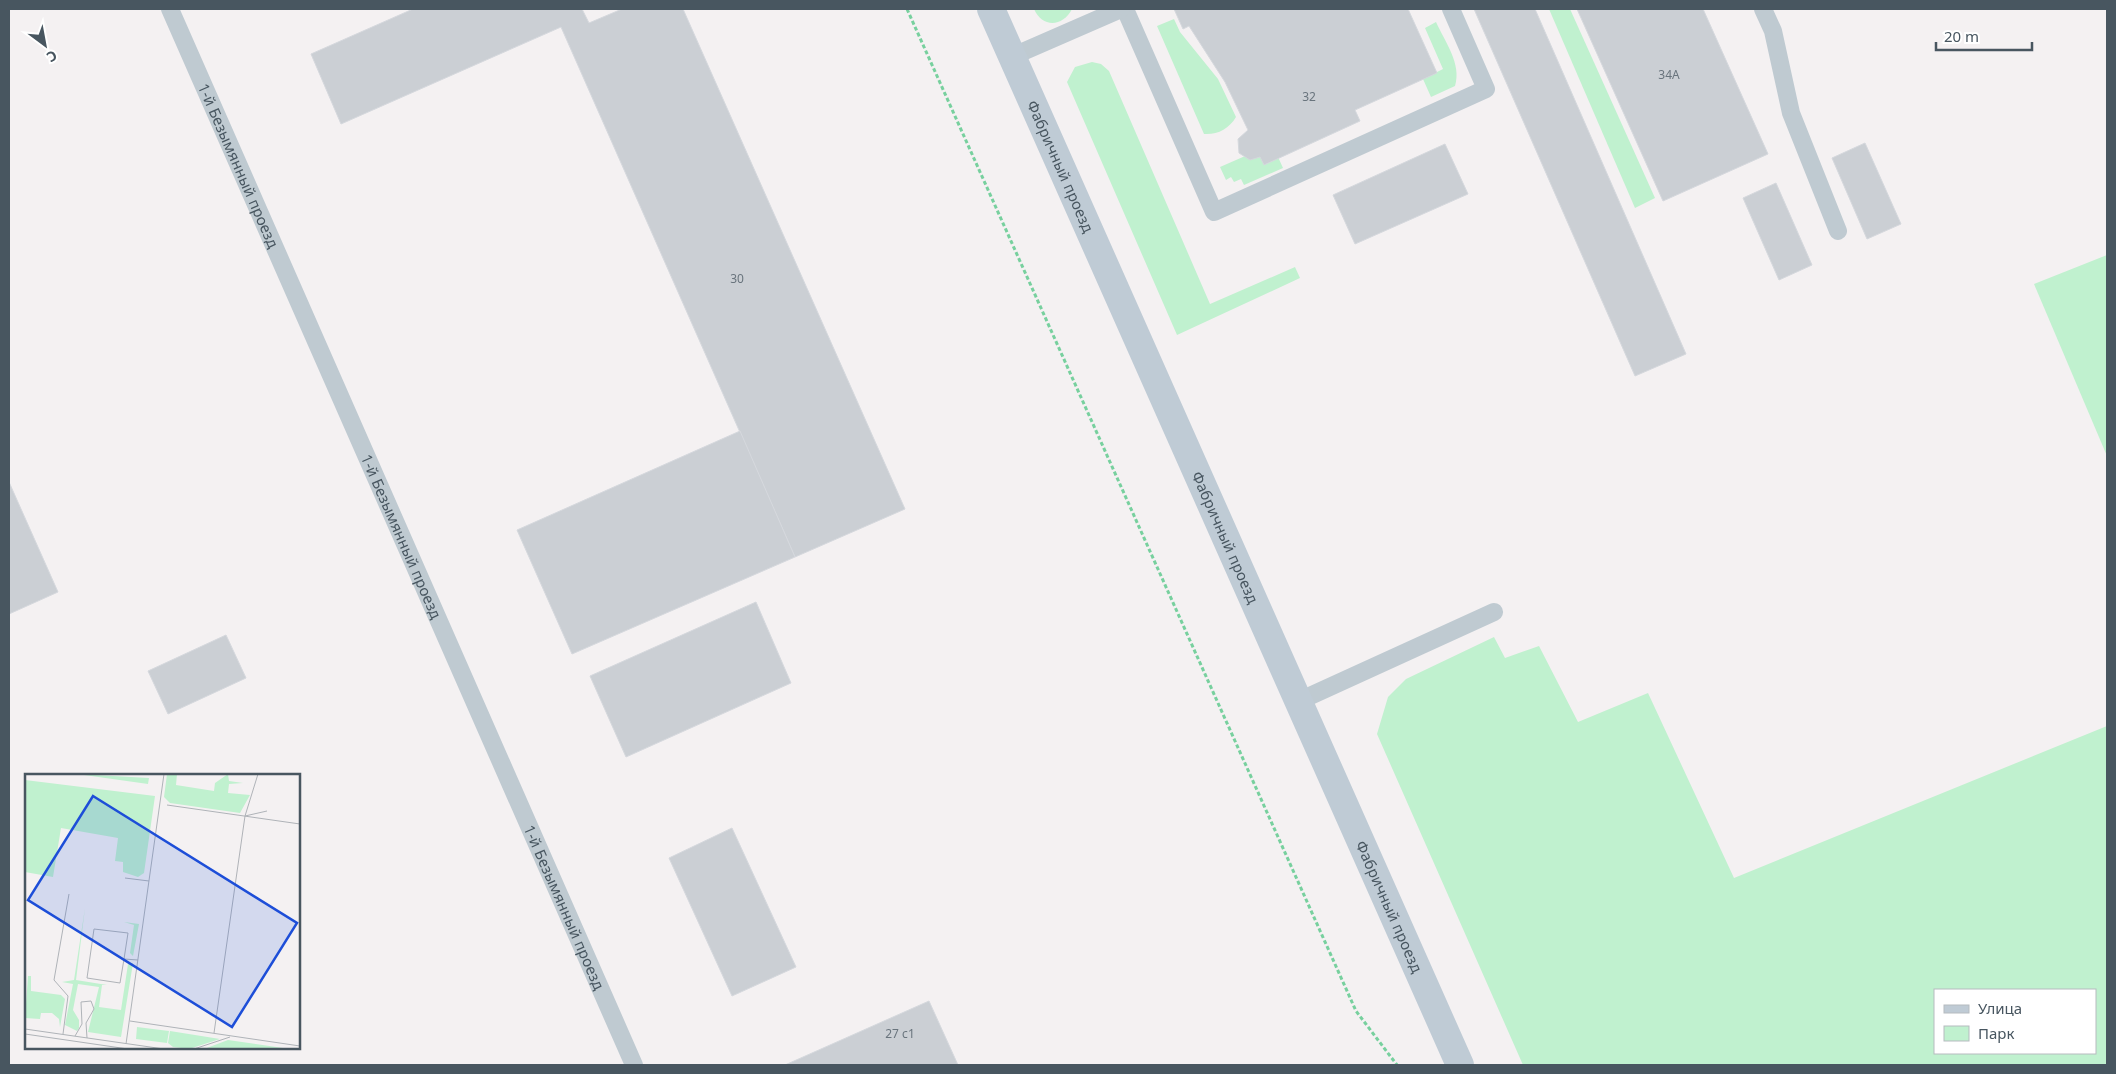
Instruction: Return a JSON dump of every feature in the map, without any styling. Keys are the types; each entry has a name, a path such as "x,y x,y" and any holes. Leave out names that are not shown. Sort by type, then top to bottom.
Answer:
{"street":[{"name":"Фабричный проезд","path":"991,9 1460,1065"}],"lane":[{"name":"1-й Безымянный проезд","path":"170,9 634,1065"},
{"path":"1013,56 1121,9"},
{"path":"1125,9 1214,212 1486,89 1451,9"},
{"path":"1763,9 1773,31 1791,113 1838,231"},
{"path":"1299,702 1494,612"}],"path":[{"path":"907,9 1356,1011 1397,1065"}],"green space":[{"path":"1034,9 1072,9 1063,19 1053,23 1042,20"},
{"path":"1549,9 1570,9 1655,198 1635,208"},
{"path":"1174,19 1180,32 1218,79 1236,117 1230,125 1218,132 1204,134 1157,26"},
{"path":"1436,22 1452,53 1457,78 1455,86 1431,97 1423,79 1443,69 1425,28"},
{"path":"1092,62 1101,64 1109,71 1210,304 1295,267 1300,278 1177,335 1067,82 1075,67"},
{"path":"1274,148 1283,168 1244,185 1241,179 1234,182 1231,177 1226,180 1220,167 1252,153"},
{"path":"2107,255 2107,456 2034,284"},
{"path":"1494,637 1505,658 1539,646 1578,722 1648,693 1734,878 2107,726 2107,1065 1523,1065 1377,734 1388,697 1406,679"}],"building":[{"path":"413,9 582,9 589,23 622,9 683,9 905,509 795,557 561,27 341,124 311,54"},
{"path":"1174,9 1408,9 1437,73 1355,110 1360,121 1264,165 1260,157 1250,160 1239,153 1238,139 1248,130 1225,82 1189,26 1183,29"},
{"path":"1474,9 1535,9 1686,354 1635,376"},
{"path":"1577,9 1703,9 1768,154 1663,201"},
{"path":"1865,143 1901,224 1867,239 1832,158"},
{"path":"1445,144 1468,194 1355,244 1333,195"},
{"path":"1776,183 1812,265 1779,280 1743,198"},
{"path":"740,431 795,557 572,654 517,530"},
{"path":"9,482 58,592 9,614"},
{"path":"756,602 791,683 626,757 590,676"},
{"path":"226,635 246,678 168,714 148,671"},
{"path":"732,828 796,967 732,996 669,858"},
{"path":"929,1001 958,1065 785,1065"}]}
